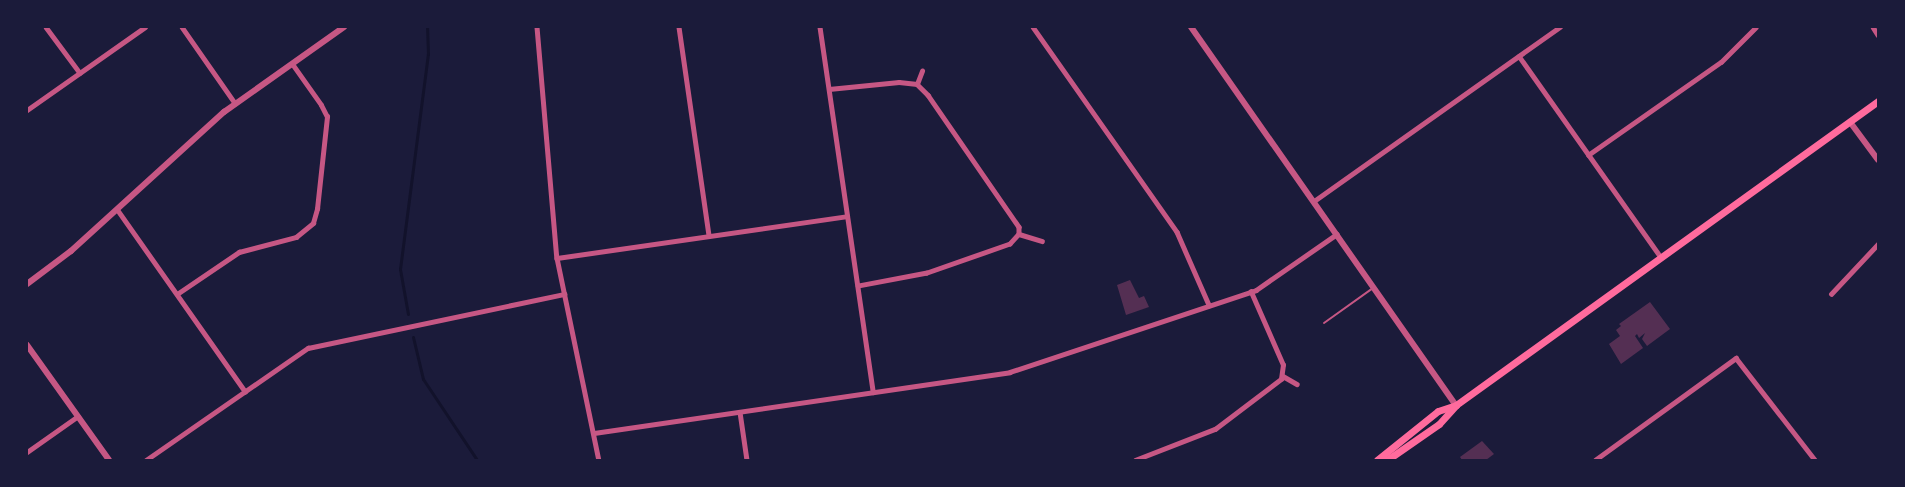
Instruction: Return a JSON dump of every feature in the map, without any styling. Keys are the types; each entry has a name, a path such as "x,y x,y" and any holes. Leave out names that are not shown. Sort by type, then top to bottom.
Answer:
{"main road":[{"path":"1387,460 1439,424 1456,405 1878,101"},
{"path":"1377,460 1438,411 1456,405"}],"street":[{"path":"46,27 80,73"},
{"path":"27,110 145,27"},
{"path":"182,27 235,103"},
{"path":"27,284 61,260 235,103 344,27"},
{"path":"537,27 557,258 599,460"},
{"path":"679,27 709,236"},
{"path":"820,27 873,392"},
{"path":"1033,27 1177,232 1209,305"},
{"path":"1191,27 1456,405"},
{"path":"1314,201 1560,27"},
{"path":"1588,154 1721,62 1755,27"},
{"path":"1873,27 1878,35"},
{"path":"1519,56 1661,257"},
{"path":"177,294 239,252 296,237 313,223 317,209 327,117 292,63"},
{"path":"916,84 922,71"},
{"path":"829,89 899,82 916,84 928,95 1017,222 1019,234"},
{"path":"1850,122 1878,160"},
{"path":"117,209 245,391"},
{"path":"557,258 847,216"},
{"path":"1019,234 1042,241"},
{"path":"858,285 927,273 1010,244 1019,234"},
{"path":"594,433 1010,372 1251,292 1337,234"},
{"path":"1831,294 1878,244"},
{"path":"1135,460 1215,429 1276,385 1283,376 1283,365 1251,292"},
{"path":"146,460 309,348 564,294"},
{"path":"27,345 109,460"},
{"path":"1595,460 1736,358 1815,460"},
{"path":"1283,376 1297,384"},
{"path":"740,412 747,460"},
{"path":"27,452 78,416"}],"lane":[{"path":"1324,323 1375,288"}],"building":[{"path":"1130,280 1139,298 1144,296 1149,307 1126,315 1117,285"},
{"path":"1650,302 1670,329 1647,346 1642,339 1645,333 1639,338 1637,334 1635,336 1643,348 1621,364 1609,344 1620,336 1616,330 1621,326 1619,324"},
{"path":"1482,441 1494,454 1486,460 1462,460 1460,457"}],"waterway":[{"path":"408,314 400,269 428,54 427,27"},
{"path":"413,337 423,379 477,460"}]}
